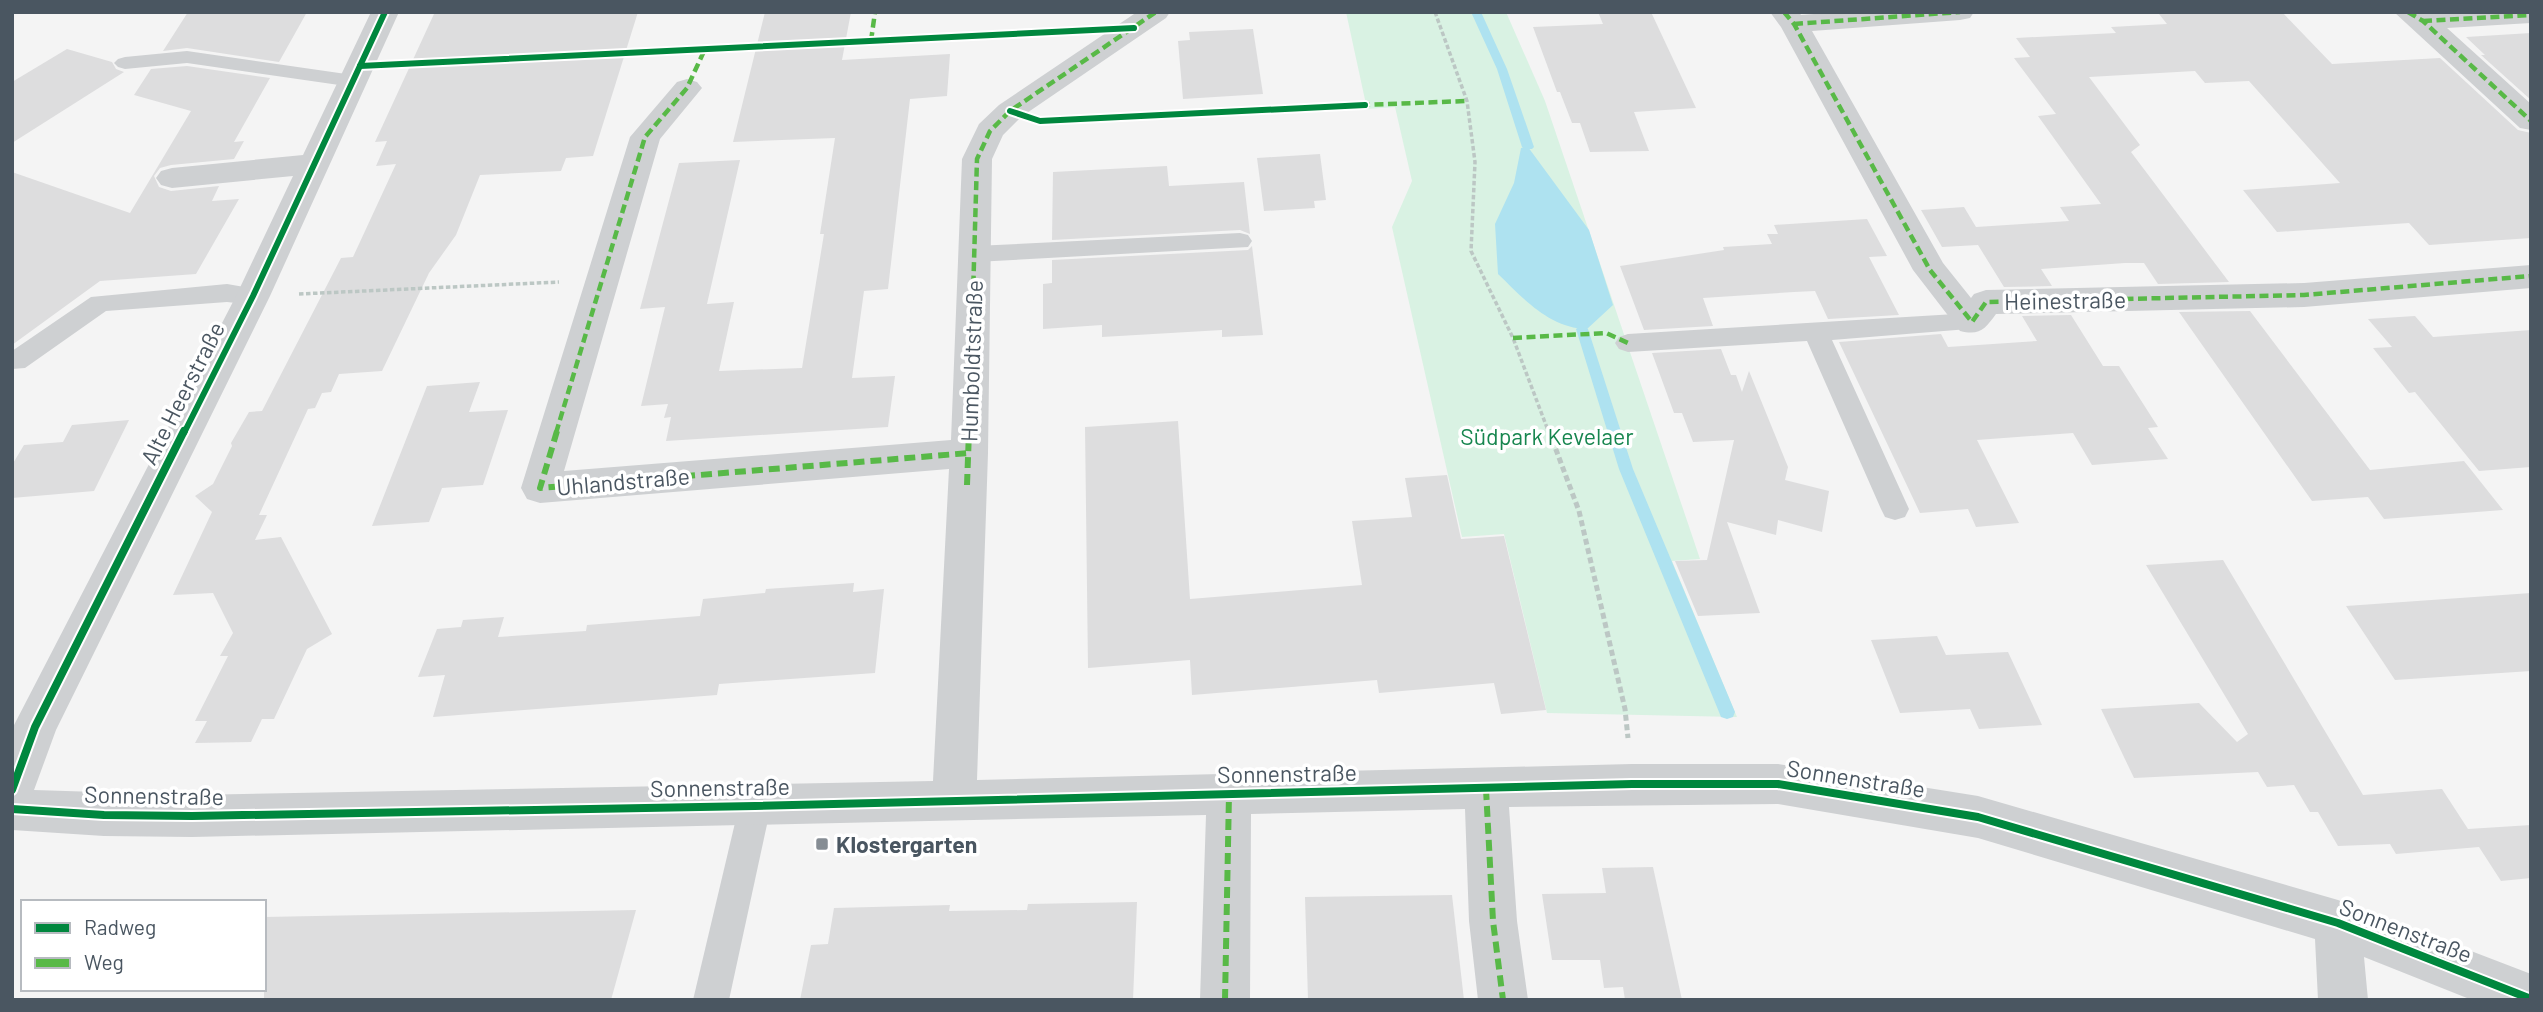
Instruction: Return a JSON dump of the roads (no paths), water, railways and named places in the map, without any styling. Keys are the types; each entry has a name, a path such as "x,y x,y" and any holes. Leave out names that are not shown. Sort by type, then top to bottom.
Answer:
{"street":[{"name":"Alte Heerstraße","path":"12,790 35,727 253,296 385,12"},
{"name":"Humboldtstraße","path":"954,799 977,159 990,131 1010,111 1156,12"},
{"path":"1789,18 1960,12"},
{"path":"2416,17 2531,15"},
{"path":"2416,17 2531,121"},
{"name":"Heinestraße","path":"1789,18 1930,270 1972,322 1986,302 2304,295 2531,275"},
{"name":"Uhlandstraße","path":"687,88 645,137 540,488 968,453"},
{"path":"172,178 314,164"},
{"name":"Sonnenstraße","path":"12,808 104,815 192,816 755,806 1632,784 1777,784 1978,817 2338,923 2531,999"},
{"path":"1486,789 1493,921 1503,1000"},
{"path":"1225,1000 1229,794"},
{"name":"Sonnenstraße","path":"2338,923 2343,1000"}],"lane":[{"path":"125,64 187,57 353,81"},
{"path":"975,254 1240,240"},
{"path":"16,362 100,303 227,293 253,296"},
{"path":"1628,343 1972,322"},
{"path":"1815,331 1895,509"},
{"path":"711,1000 755,806"}],"water":[{"path":"1528,147 1589,230 1613,305 1587,329 1573,327 1549,317 1527,302 1498,274 1495,224 1514,183 1521,148"}],"waterway":[{"path":"1476,12 1502,69 1528,147"},
{"path":"1582,329 1626,469 1727,712"}],"place":[{"name":"Klostergarten","path":"822,844"}],"park label":[{"name":"Südpark Kevelaer","path":"1547,436"}]}
